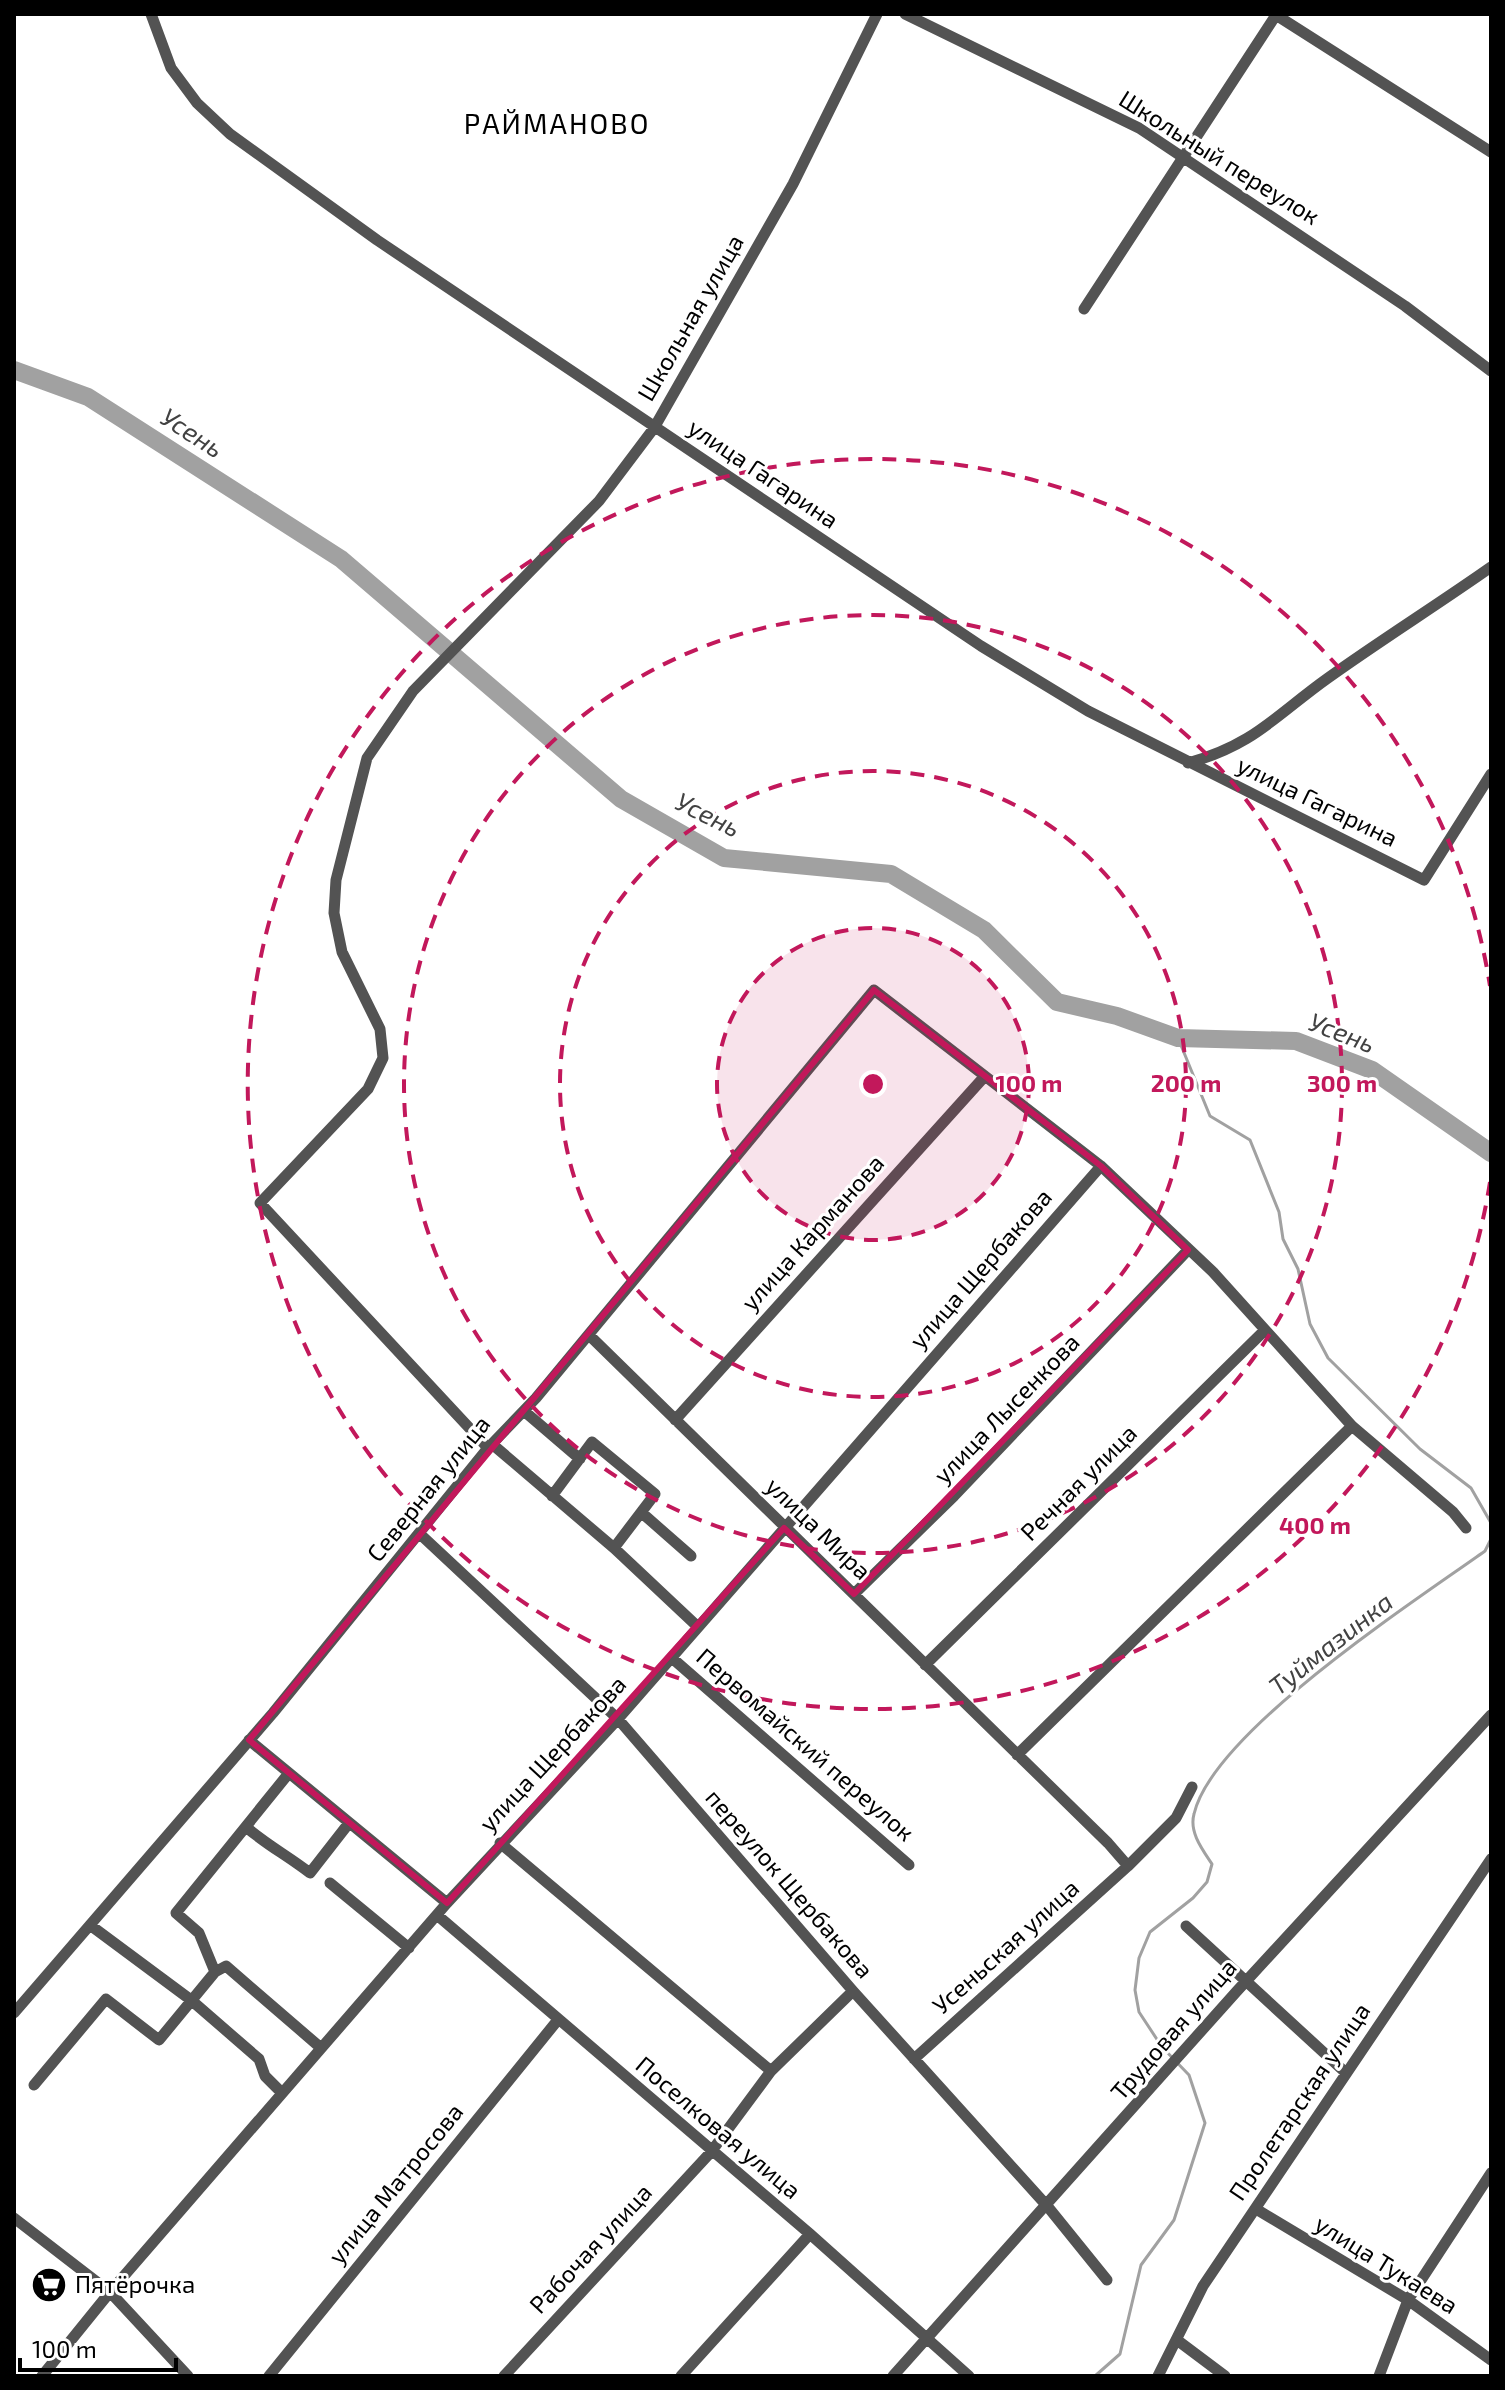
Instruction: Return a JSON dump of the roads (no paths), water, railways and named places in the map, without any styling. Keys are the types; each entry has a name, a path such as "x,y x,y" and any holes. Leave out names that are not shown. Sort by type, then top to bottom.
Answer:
{"street":[{"name":"улица Гагарина","path":"151,14 171,68 197,103 230,134 377,240 654,428 981,646 1088,711 1424,880 1491,774"},
{"name":"Школьная улица","path":"413,691 599,501 654,428 793,184 877,14"},
{"name":"Школьный переулок","path":"905,14 1139,128 1185,156 1405,306 1491,371"},
{"path":"1084,309 1276,15 1491,152"},
{"path":"1188,763 1216,755 1265,730 1325,680 1491,567"},
{"name":"Первомайский переулок","path":"413,691 367,758 336,880 334,913 342,952 380,1029 383,1058 368,1089 260,1203 490,1446 614,1548 698,1627"},
{"name":"Северная улица","path":"14,2013 249,1740 421,1535 490,1446 589,1335 874,990 985,1076"},
{"path":"985,1076 1101,1166 1213,1272 1352,1426 1453,1512 1466,1528"},
{"name":"улица Карманова","path":"675,1420 985,1076"},
{"name":"улица Щербакова","path":"42,2376 110,2292 447,1903 618,1719 1101,1166"},
{"name":"улица Лысенкова","path":"854,1594 954,1496 1188,1250"},
{"name":"Речная улица","path":"925,1665 1264,1331"},
{"name":"улица Мира","path":"589,1335 1128,1866"},
{"path":"524,1411 580,1459"},
{"path":"1017,1755 1352,1426"},
{"path":"552,1496 592,1442 655,1494 614,1548"},
{"path":"642,1513 691,1556"},
{"name":"переулок Щербакова","path":"421,1535 618,1719 853,1991 1048,2207 1107,2280"},
{"name":"Первомайский переулок","path":"672,1658 909,1865"},
{"name":"Трудовая улица","path":"893,2376 1048,2207 1246,1981 1491,1715"},
{"path":"249,1740 447,1903"},
{"path":"215,1972 199,1933 176,1913 289,1773"},
{"name":"Усеньская улица","path":"914,2059 1128,1866 1176,1818 1192,1787"},
{"path":"246,1827 275,1853 287,1855 310,1873 349,1823"},
{"path":"500,1843 771,2071"},
{"name":"Пролетарская улица","path":"1158,2376 1203,2286 1491,1859"},
{"path":"330,1883 409,1948"},
{"name":"Поселковая улица","path":"437,1915 557,2021 810,2234 969,2376"},
{"path":"90,1925 191,2000 259,2059 265,2076 282,2093"},
{"path":"1186,1926 1346,2073"},
{"path":"34,2085 106,1999 159,2040 215,1972 226,1966 321,2048"},
{"name":"Рабочая улица","path":"504,2376 711,2152 771,2071 853,1991"},
{"name":"улица Матросова","path":"269,2376 557,2021"},
{"path":"1379,2376 1408,2300 1491,2173"},
{"name":"улица Тукаева","path":"1256,2209 1408,2300 1491,2360"},
{"path":"14,2218 110,2292 188,2376"},
{"path":"681,2376 810,2234"},
{"path":"1177,2340 1225,2376"}],"waterway":[{"name":"Усень","path":"14,370 88,397 341,559 621,799 724,858 891,874 984,930 1057,1002 1117,1016 1178,1038 1296,1041 1372,1070 1491,1153"},
{"name":"Туймазинка","path":"1178,1038 1210,1116 1250,1140 1279,1212 1283,1239 1298,1269 1310,1324 1328,1358 1420,1449 1471,1488 1491,1523"},
{"name":"Туймазинка","path":"1095,2376 1120,2354 1141,2265 1174,2220 1205,2123 1189,2075 1162,2047 1139,2012 1135,1990 1139,1958 1150,1932 1193,1898 1207,1882 1212,1864 1197,1840 1193,1821 1209,1781 1238,1745 1320,1670 1485,1551 1491,1539"}],"place":[{"name":"Пятёрочка","path":"49,2285"}],"district":[{"name":"РАЙМАНОВО","path":"557,124"}]}
